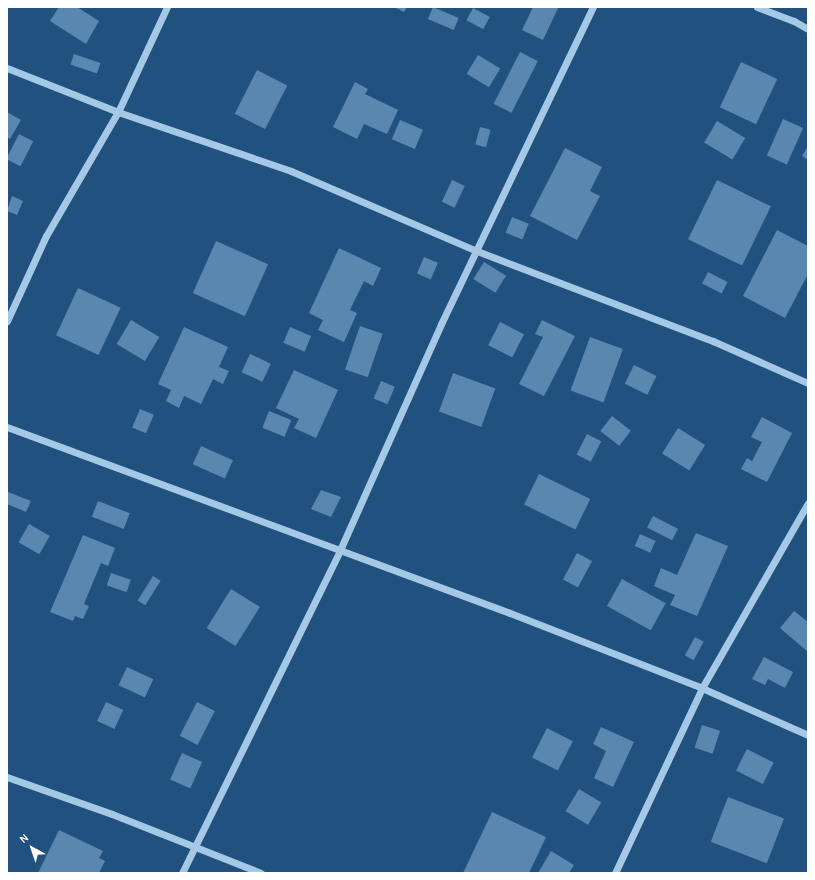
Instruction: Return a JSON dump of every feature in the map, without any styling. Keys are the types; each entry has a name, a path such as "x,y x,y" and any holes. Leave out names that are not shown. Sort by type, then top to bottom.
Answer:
{"street":[{"path":"7,321 46,236 118,112 167,7"},
{"path":"182,873 340,550 441,324 593,7"},
{"path":"757,7 794,21 808,29"},
{"path":"7,68 118,112 291,171 477,251 713,341 808,384"},
{"path":"7,427 340,550 702,688 808,735"},
{"path":"615,873 702,688 808,503"},
{"path":"7,777 261,873"}],"building":[{"path":"59,7 77,7 99,21 86,44 50,21"},
{"path":"394,7 407,7 404,12"},
{"path":"433,7 459,18 454,30 428,19"},
{"path":"533,7 558,8 543,40 522,30"},
{"path":"473,8 490,17 483,29 466,20"},
{"path":"520,52 538,61 511,113 494,104"},
{"path":"74,54 100,63 97,74 70,64"},
{"path":"478,55 500,68 489,87 467,74"},
{"path":"741,62 777,79 756,124 720,107"},
{"path":"257,70 287,85 265,129 235,114"},
{"path":"355,82 368,89 365,94 398,110 387,134 364,124 357,139 333,127"},
{"path":"7,112 21,120 10,139 7,137"},
{"path":"783,119 803,128 787,164 767,156"},
{"path":"400,120 423,130 415,149 392,139"},
{"path":"717,121 745,138 732,159 704,142"},
{"path":"480,127 491,130 486,147 475,144"},
{"path":"19,134 33,141 21,166 7,159"},
{"path":"808,146 808,160 802,156"},
{"path":"565,148 602,167 590,191 600,196 577,240 530,216"},
{"path":"452,180 465,186 455,208 442,202"},
{"path":"717,180 771,206 742,266 688,239"},
{"path":"12,196 23,201 17,215 7,211"},
{"path":"512,217 529,224 522,240 506,233"},
{"path":"777,230 808,246 808,274 785,318 743,296"},
{"path":"216,241 268,264 245,316 193,293"},
{"path":"339,248 381,268 373,286 364,281 350,310 357,313 344,342 318,330 323,320 309,313"},
{"path":"424,257 438,263 431,279 417,274"},
{"path":"484,262 506,276 495,293 473,279"},
{"path":"708,272 728,282 722,294 702,284"},
{"path":"78,288 121,308 99,355 56,335"},
{"path":"131,320 159,337 145,361 117,344"},
{"path":"542,320 575,336 544,396 519,384 543,337 535,334"},
{"path":"500,322 524,334 512,357 488,345"},
{"path":"360,326 383,334 368,377 345,369"},
{"path":"184,327 228,347 219,367 229,371 223,384 213,379 201,404 184,396 179,408 166,401 171,390 158,384"},
{"path":"290,327 311,336 305,352 283,343"},
{"path":"590,337 623,349 603,403 571,391"},
{"path":"250,354 271,364 262,382 242,372"},
{"path":"634,365 656,376 647,395 625,384"},
{"path":"294,370 338,390 316,438 294,428 299,419 276,408"},
{"path":"453,373 495,388 481,427 439,412"},
{"path":"381,381 395,387 387,404 374,398"},
{"path":"140,409 154,415 146,433 132,427"},
{"path":"269,411 291,420 285,437 262,428"},
{"path":"612,416 631,431 619,446 600,431"},
{"path":"762,417 792,433 767,482 741,469 747,458 752,461 762,442 751,437"},
{"path":"678,428 705,445 689,470 662,453"},
{"path":"587,434 601,441 591,462 577,454"},
{"path":"201,446 233,460 225,479 193,464"},
{"path":"539,474 590,499 575,530 524,505"},
{"path":"321,490 341,497 331,517 311,509"},
{"path":"8,492 31,501 26,512 7,504"},
{"path":"98,501 130,513 124,529 92,517"},
{"path":"653,516 678,529 672,540 647,528"},
{"path":"29,524 50,536 39,554 18,542"},
{"path":"696,533 728,546 697,616 670,605 675,595 654,586 661,568 677,575"},
{"path":"640,534 656,541 650,553 635,546"},
{"path":"83,535 115,548 108,566 101,563 84,604 89,606 83,619 75,616 73,621 50,612"},
{"path":"577,553 592,561 578,587 563,579"},
{"path":"111,573 131,580 127,592 107,585"},
{"path":"153,576 161,581 145,605 138,601"},
{"path":"622,579 666,603 651,630 607,606"},
{"path":"231,589 260,607 235,646 207,628"},
{"path":"794,611 808,622 808,652 780,628"},
{"path":"695,637 704,642 694,660 685,655"},
{"path":"764,657 793,672 785,688 768,679 765,685 752,679"},
{"path":"127,667 153,679 145,697 119,685"},
{"path":"106,702 123,710 114,729 97,721"},
{"path":"197,702 215,711 198,745 180,736"},
{"path":"702,725 720,731 713,754 695,748"},
{"path":"601,727 634,742 613,787 594,778 606,751 593,744"},
{"path":"547,728 573,741 558,771 532,757"},
{"path":"747,749 774,763 763,784 736,770"},
{"path":"182,753 202,762 190,788 170,779"},
{"path":"579,789 601,802 588,825 566,811"},
{"path":"728,797 784,819 767,863 711,842"},
{"path":"492,812 546,837 529,873 463,873"},
{"path":"59,830 103,851 99,858 105,861 99,873 38,873"},
{"path":"551,851 574,865 569,873 538,873"}]}
